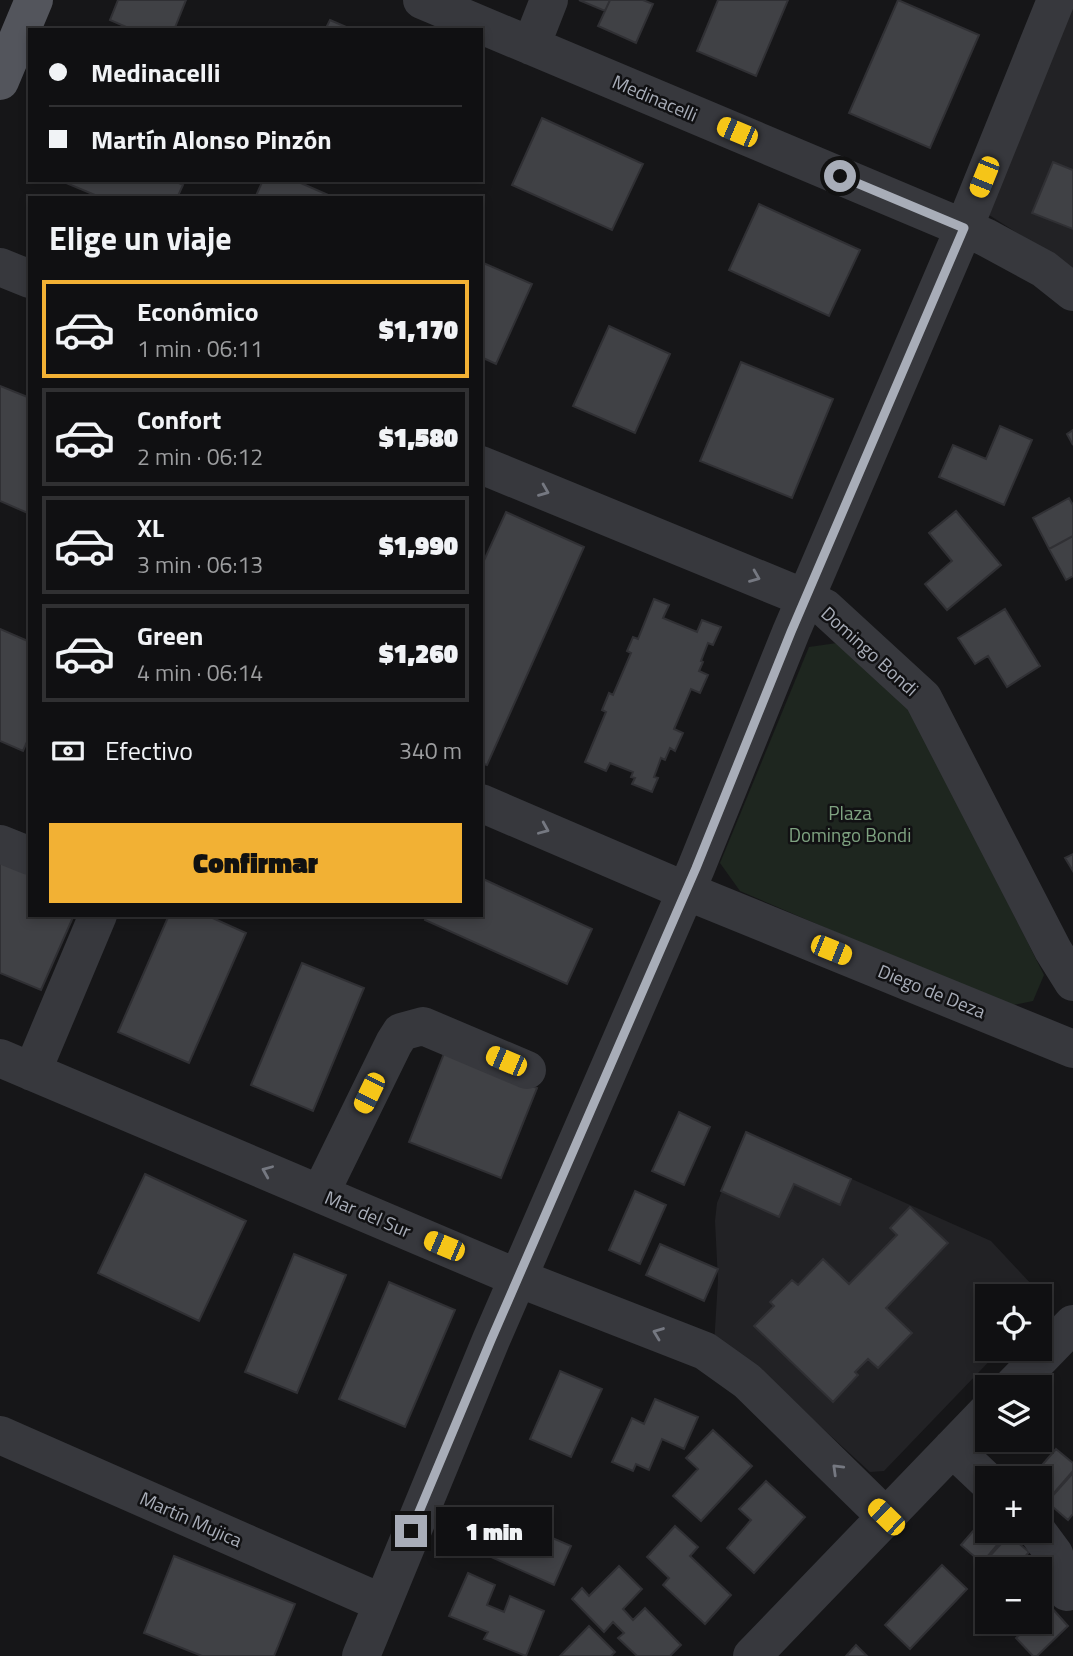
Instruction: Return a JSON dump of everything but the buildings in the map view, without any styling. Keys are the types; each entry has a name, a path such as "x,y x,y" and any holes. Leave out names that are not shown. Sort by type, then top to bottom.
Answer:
{"main road":[{"path":"0,81 34,0"}],"street":[{"name":"Medinacelli","path":"422,0 964,228 1044,269 1073,292"},
{"path":"531,46 549,0"},
{"path":"360,1656 518,1278 686,891 806,597 964,228 1056,0"},
{"path":"0,267 28,278"},
{"name":"Domingo Bondi","path":"483,466 806,597 825,608 923,698 1053,950 1073,982"},
{"name":"Diego de Deza","path":"483,804 686,891 1073,1049"},
{"path":"0,844 28,855"},
{"path":"16,1065 97,917"},
{"path":"320,1194 401,1032 423,1026 527,1070"},
{"name":"Mar del Sur","path":"16,1065 518,1278 705,1351 747,1381 886,1517"},
{"path":"1024,1375 1073,1324"},
{"path":"752,1656 975,1424"},
{"name":"Martín Mujica","path":"0,1436 382,1603"},
{"path":"952,1448 975,1469"},
{"path":"1055,1540 1067,1592"}],"shaded area":[{"path":"1073,0 1073,269 986,213"},
{"path":"746,1132 991,1241 1031,1284 975,1284 975,1361 989,1361 884,1471 870,1472 783,1392 714,1345 718,1280 715,1221 717,1203"}],"green space":[{"name":"Plaza Domingo Bondi","path":"837,643 908,704 1044,975 1033,1001 1008,1006 740,891 720,863 809,647"}],"route":[{"path":"411,1531 696,868 791,632 964,228 840,176"}]}
